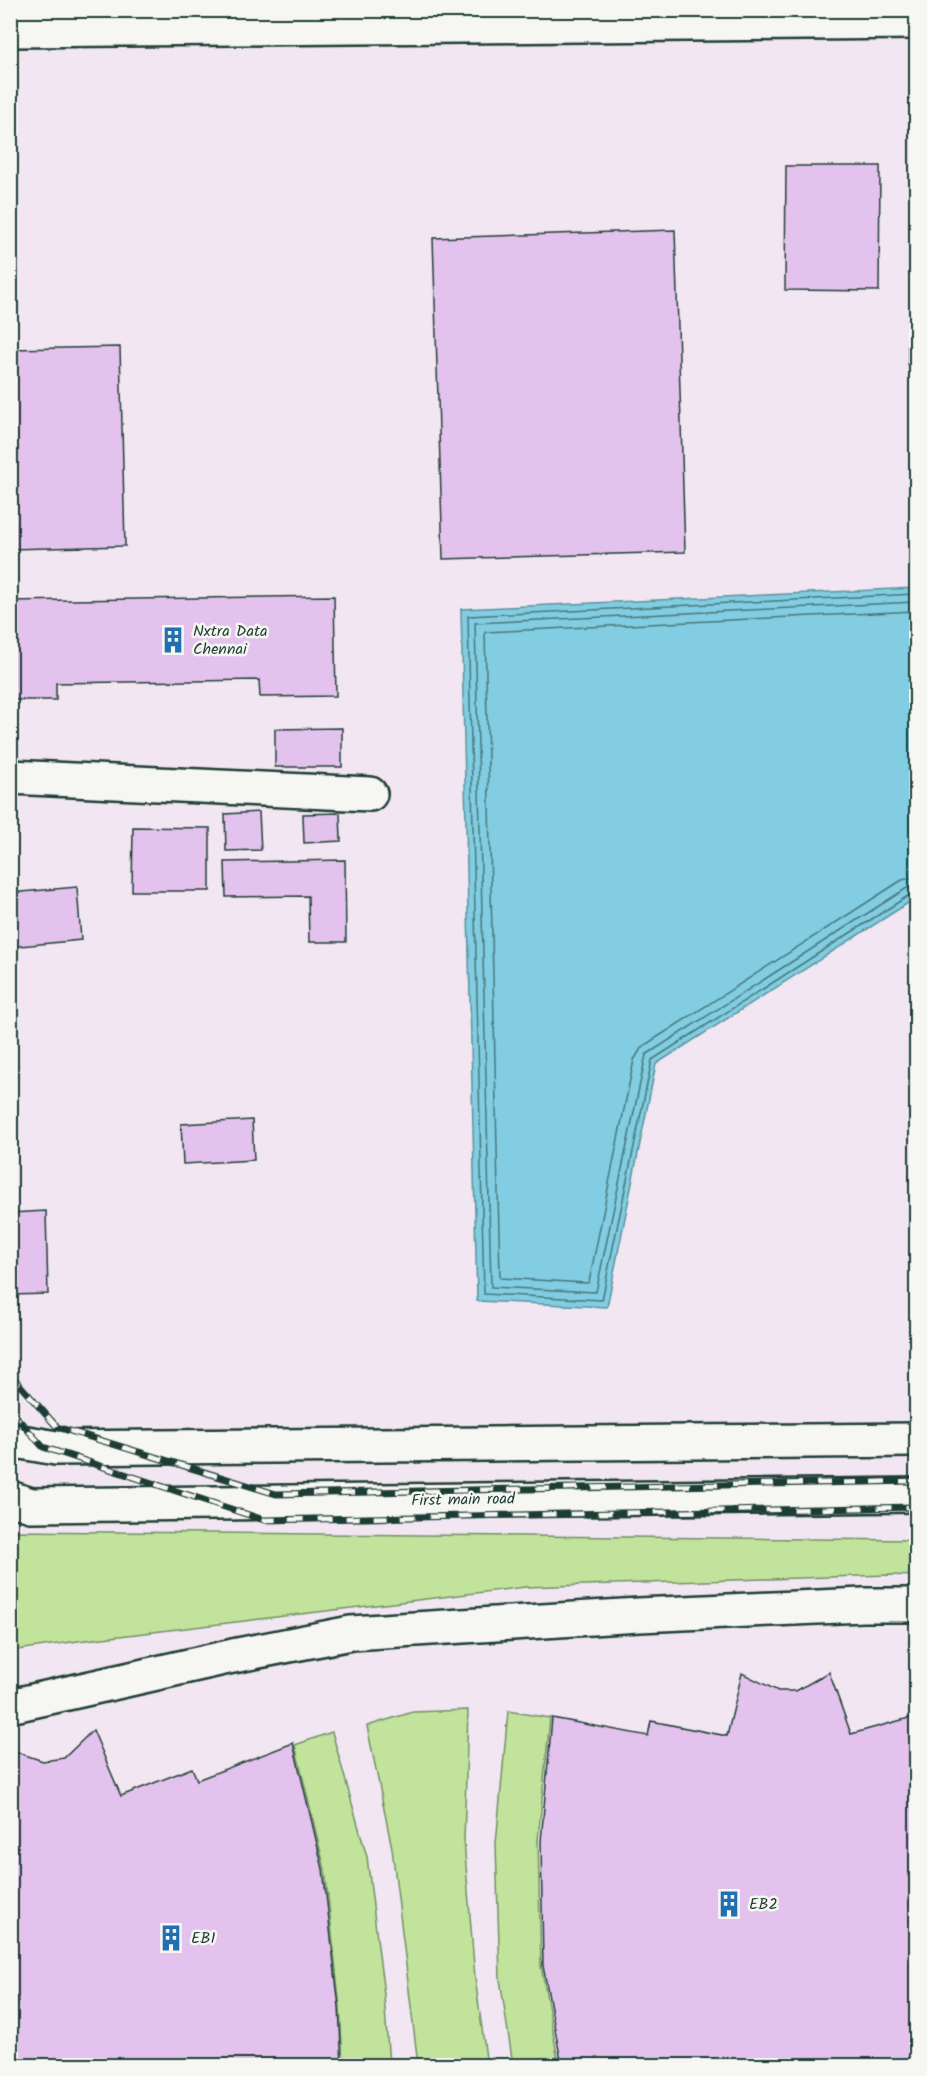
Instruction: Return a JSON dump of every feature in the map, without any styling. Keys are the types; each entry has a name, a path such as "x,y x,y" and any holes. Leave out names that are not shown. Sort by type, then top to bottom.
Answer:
{"street":[{"path":"10,30 916,22"},
{"path":"10,777 370,794"},
{"path":"10,1440 56,1448 916,1440"},
{"name":"First main road","path":"10,1498 31,1505 916,1494"},
{"path":"10,1706 233,1656 351,1633 639,1615 863,1605 916,1605"}],"shaded area":[{"path":"11,11 916,11 916,2065 11,2066"}],"green space":[{"path":"11,1531 916,1540 916,1576 525,1587 11,1651"},
{"path":"468,1710 464,1841 475,1978 487,2065 418,2065 392,1848 367,1726 413,1712"},
{"path":"508,1711 550,1718 538,1840 541,1966 559,2065 513,2065 500,1979 496,1844"},
{"path":"332,1732 367,1857 384,1995 389,2065 343,2065 340,2008 325,1870 295,1745"}],"water":[{"path":"916,588 916,898 656,1064 607,1307 477,1301 461,609"}],"building":[{"path":"786,166 880,166 879,291 785,290"},
{"path":"675,230 685,552 443,559 433,238"},
{"path":"908,320 916,320 916,364 908,364"},
{"path":"120,347 125,546 10,549 10,349"},
{"name":"Nxtra Data Chennai","path":"334,596 336,696 260,697 259,680 56,683 56,700 10,700 10,601"},
{"path":"342,728 342,767 275,767 275,729"},
{"path":"259,812 261,850 226,851 225,814"},
{"path":"340,813 341,841 304,843 303,814"},
{"path":"133,827 210,828 210,891 132,891"},
{"path":"345,860 346,942 309,942 308,896 226,897 225,862"},
{"path":"77,887 81,940 10,947 10,893"},
{"path":"252,1120 254,1160 183,1164 181,1124"},
{"path":"46,1211 48,1294 10,1295 10,1213"},
{"name":"EB2","path":"829,1672 851,1734 916,1716 916,2066 562,2066 543,1966 541,1841 552,1718 648,1736 651,1721 727,1736 742,1673 778,1691 796,1691"},
{"name":"EB1","path":"93,1730 121,1796 192,1768 197,1780 293,1743 323,1869 339,2007 342,2066 10,2066 10,1750 43,1761 64,1758"}],"railway":[{"path":"10,1374 57,1427 276,1494 916,1481"},
{"path":"10,1410 43,1447 264,1520 916,1507"}],"place":[{"name":"Nxtra Data Chennai","path":"173,640"},
{"name":"EB2","path":"729,1904"},
{"name":"EB1","path":"171,1938"}]}
